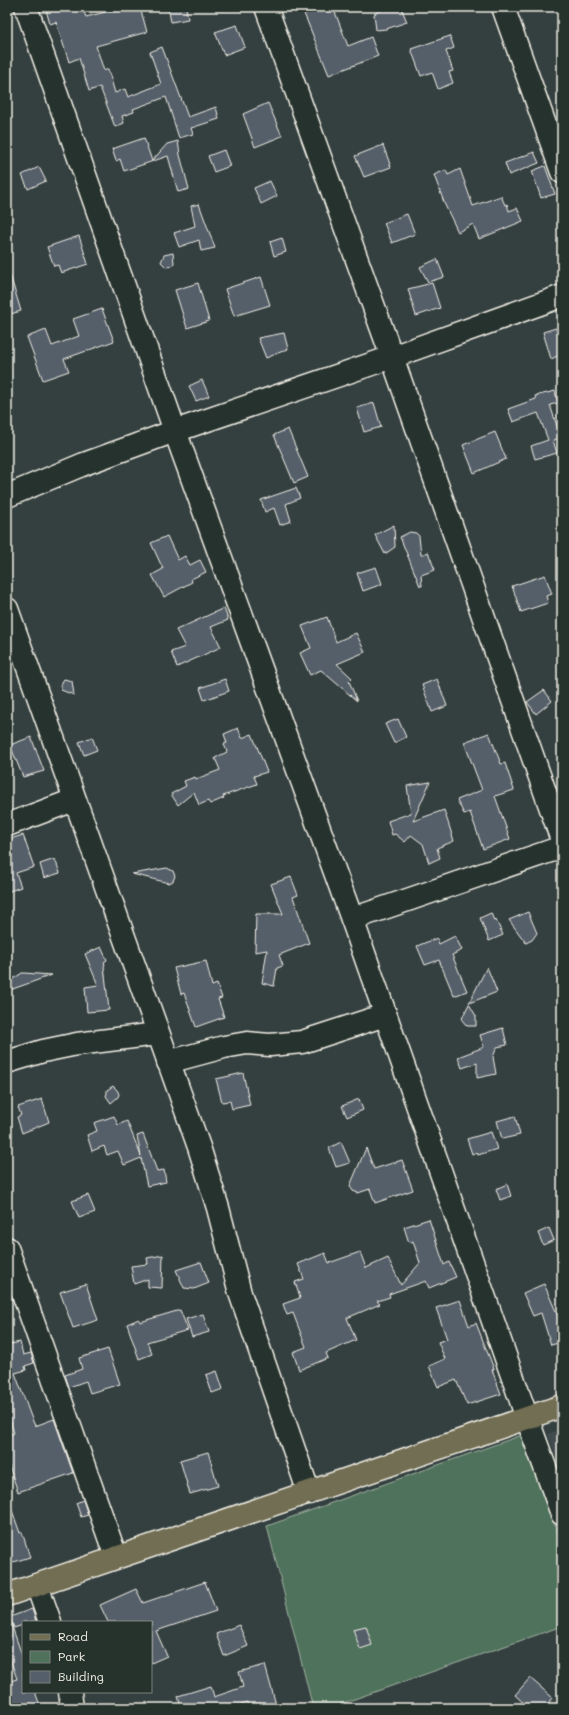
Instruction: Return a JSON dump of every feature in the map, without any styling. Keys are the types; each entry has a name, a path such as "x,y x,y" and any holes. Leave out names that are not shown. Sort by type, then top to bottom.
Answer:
{"main road":[{"path":"7,1595 116,1557 309,1494 562,1406"}],"street":[{"path":"7,11 18,7"},
{"path":"26,7 175,431 352,919 526,1418 562,1514"},
{"path":"266,7 392,357 562,840"},
{"path":"503,7 562,172"},
{"path":"7,496 84,464 175,431 392,357 562,296"},
{"path":"7,609 157,1034 199,1147 218,1208 240,1293 309,1494"},
{"path":"7,824 74,800"},
{"path":"352,919 562,847"},
{"path":"168,1062 224,1047 247,1043 270,1046 302,1042 385,1016"},
{"path":"7,1062 43,1051 77,1044 157,1034"},
{"path":"7,1248 116,1557"},
{"path":"37,1585 50,1621"},
{"path":"70,1693 72,1708"}],"shaded area":[{"path":"562,1429 562,1472 548,1434"}],"green space":[{"path":"522,1435 562,1544 562,1626 329,1708 313,1708 267,1526"}],"building":[{"path":"56,7 82,7 86,17 124,7 140,7 147,32 96,46 104,71 108,69 115,93 125,89 128,97 161,84 150,52 162,47 188,117 216,107 219,119 191,128 193,134 179,138 166,97 133,109 134,112 122,116 124,123 115,127 100,87 89,91 79,58 69,62 56,22 50,24 46,10"},
{"path":"168,7 186,7 188,19 171,22"},
{"path":"312,7 333,7 348,46 371,37 378,56 329,75 303,11"},
{"path":"387,7 401,7 407,22 386,29 376,30 374,14"},
{"path":"237,25 245,47 224,55 215,32"},
{"path":"450,36 454,48 446,51 453,71 449,72 453,83 438,89 432,72 421,76 411,49"},
{"path":"268,103 282,136 255,147 243,114"},
{"path":"144,138 152,161 167,144 178,141 189,189 178,192 168,156 124,171 120,159 116,161 112,149"},
{"path":"383,145 391,167 364,177 355,156"},
{"path":"224,150 230,166 214,172 208,156"},
{"path":"534,152 539,163 509,175 505,163"},
{"path":"545,166 555,194 541,198 532,171"},
{"path":"39,167 46,181 28,189 22,175"},
{"path":"460,169 473,206 501,196 505,205 507,204 509,211 517,208 523,221 479,239 473,224 458,232 445,205 434,175 446,170 448,175"},
{"path":"270,181 277,196 261,204 254,188"},
{"path":"199,204 215,248 201,251 199,240 179,247 174,233 195,226 191,206"},
{"path":"407,214 415,234 392,243 384,223"},
{"path":"79,236 88,264 61,273 58,265 54,266 47,247"},
{"path":"282,238 286,252 274,256 270,242"},
{"path":"173,253 174,263 172,266 166,267 161,262 164,255"},
{"path":"437,259 444,277 428,282 420,267"},
{"path":"7,275 10,275 21,311 7,315"},
{"path":"261,277 270,305 234,316 225,289"},
{"path":"198,283 209,321 187,328 175,290"},
{"path":"432,283 440,308 416,316 408,289"},
{"path":"102,309 114,341 64,359 69,371 43,380 27,337 46,330 52,346 79,336 73,319"},
{"path":"556,328 562,347 562,354 551,359 543,332"},
{"path":"284,333 288,349 266,358 258,338"},
{"path":"202,380 209,396 196,401 189,386"},
{"path":"555,391 558,403 550,405 561,438 553,440 557,453 535,459 531,446 548,440 538,413 513,422 508,409 536,399 535,396"},
{"path":"374,403 381,427 364,432 357,408"},
{"path":"288,429 308,477 294,483 274,435"},
{"path":"495,432 506,459 474,473 463,445"},
{"path":"296,488 300,498 286,504 291,521 280,525 274,508 265,512 261,500"},
{"path":"394,525 395,547 385,554 375,535"},
{"path":"410,532 416,533 419,536 421,555 428,552 435,570 421,575 422,586 420,586 400,537"},
{"path":"167,536 178,560 185,556 190,565 200,560 206,572 191,579 192,582 164,597 152,575 163,569 151,543"},
{"path":"376,567 382,584 363,591 357,573"},
{"path":"545,575 552,594 546,596 548,603 521,612 512,586"},
{"path":"224,608 228,620 211,627 221,647 177,667 171,652 185,647 176,630"},
{"path":"327,617 336,642 356,633 365,652 337,664 352,678 349,681 357,701 321,670 310,675 300,653 311,648 302,626"},
{"path":"64,679 72,681 74,695 61,690 61,684"},
{"path":"225,679 229,691 204,700 200,688"},
{"path":"437,679 447,706 432,712 422,685"},
{"path":"544,690 552,701 536,714 527,702"},
{"path":"398,719 406,737 394,743 385,724"},
{"path":"238,728 242,738 252,734 267,772 254,776 257,784 223,796 224,798 210,804 208,801 199,805 194,792 178,805 171,794 186,786 184,781 195,777 196,779 220,770 215,758 227,752 224,744 227,743 224,734"},
{"path":"489,733 501,764 505,763 514,790 495,796 510,839 483,849 470,812 464,814 457,800 482,790 464,742"},
{"path":"31,737 44,771 23,777 10,745"},
{"path":"92,737 97,750 84,755 79,742"},
{"path":"430,782 413,821 444,810 454,841 437,848 440,858 429,863 423,844 411,835 405,842 395,834 392,835 388,821 411,813 407,786"},
{"path":"23,835 34,867 16,873 21,887 7,892 7,840"},
{"path":"55,859 60,873 44,878 40,864"},
{"path":"167,868 173,871 175,876 173,881 169,883 132,874"},
{"path":"291,877 298,895 293,897 309,943 279,955 283,966 277,968 274,986 262,983 267,950 255,952 256,914 283,914 271,884"},
{"path":"528,912 537,933 532,940 526,943 509,920"},
{"path":"491,913 503,935 489,941 480,918"},
{"path":"455,936 462,950 452,955 467,991 454,996 439,960 425,965 417,946 437,938 439,944"},
{"path":"101,947 107,960 104,962 104,966 109,1010 87,1012 85,987 98,985 85,954"},
{"path":"206,961 212,986 217,984 222,998 218,999 224,1017 196,1027 184,993 181,994 174,968"},
{"path":"487,967 497,992 469,1003"},
{"path":"22,973 52,975 7,991 7,983"},
{"path":"469,1004 476,1016 476,1026 467,1026 462,1020"},
{"path":"503,1028 507,1045 497,1047 493,1057 496,1074 477,1078 477,1063 462,1068 458,1057 484,1047 480,1035"},
{"path":"243,1073 250,1105 232,1109 230,1101 222,1102 216,1079"},
{"path":"113,1086 119,1094 118,1097 111,1103 106,1096 107,1090"},
{"path":"42,1099 49,1122 22,1133 17,1117 21,1115 18,1107"},
{"path":"359,1099 363,1110 347,1117 342,1106"},
{"path":"114,1116 118,1125 127,1121 141,1156 137,1136 143,1134 157,1171 164,1170 166,1182 147,1186 141,1158 124,1165 118,1151 107,1155 104,1146 92,1151 87,1135 97,1131 94,1123"},
{"path":"515,1116 520,1135 502,1139 497,1121"},
{"path":"491,1132 497,1149 478,1155 477,1152 472,1154 467,1139"},
{"path":"341,1142 350,1163 336,1167 329,1148"},
{"path":"366,1148 374,1169 402,1160 413,1190 375,1203 370,1189 358,1193 353,1191 350,1186"},
{"path":"507,1184 511,1196 500,1200 496,1189"},
{"path":"88,1195 95,1212 79,1218 72,1201"},
{"path":"429,1219 444,1265 449,1262 456,1277 429,1288 426,1281 389,1294 390,1297 377,1301 380,1304 347,1318 356,1340 326,1353 328,1358 299,1370 293,1352 306,1347 293,1313 287,1315 283,1304 300,1298 295,1282 304,1279 298,1264 325,1253 329,1263 360,1252 366,1268 388,1258 401,1285 420,1263 413,1241 409,1243 404,1227"},
{"path":"549,1228 554,1240 543,1245 538,1233"},
{"path":"163,1255 162,1288 148,1287 148,1279 134,1284 131,1266 148,1264 147,1258"},
{"path":"201,1262 209,1283 194,1289 184,1288 176,1270"},
{"path":"86,1284 98,1320 73,1328 60,1292"},
{"path":"544,1284 562,1325 562,1342 551,1345 541,1313 533,1316 523,1293"},
{"path":"460,1300 469,1326 476,1323 494,1369 492,1370 501,1394 467,1405 456,1380 438,1387 429,1366 445,1359 438,1342 447,1339 436,1308"},
{"path":"180,1310 188,1330 147,1342 152,1354 139,1359 127,1324 139,1319 140,1322"},
{"path":"203,1314 209,1332 192,1337 186,1319"},
{"path":"20,1342 23,1355 31,1353 34,1363 25,1366 26,1370 15,1373 30,1414 35,1426 54,1419 73,1473 18,1492 7,1460 7,1436 14,1433 7,1410 7,1345"},
{"path":"108,1349 120,1384 90,1393 86,1381 69,1387 65,1375 82,1369 79,1358"},
{"path":"217,1371 223,1389 212,1393 206,1375"},
{"path":"208,1452 218,1486 190,1494 180,1460"},
{"path":"83,1500 88,1515 81,1517 76,1503"},
{"path":"9,1502 20,1533 22,1532 30,1557 7,1564 7,1503"},
{"path":"205,1582 216,1611 156,1631 167,1656 152,1663 152,1621 108,1621 100,1605 136,1589 143,1603"},
{"path":"32,1609 36,1621 22,1621 22,1625 14,1628 10,1617"},
{"path":"9,1618 22,1655 22,1693 35,1693 41,1708 7,1708 7,1682 17,1679 7,1650 7,1619"},
{"path":"239,1625 248,1646 224,1656 216,1634"},
{"path":"366,1626 372,1645 360,1649 353,1629"},
{"path":"265,1665 276,1705 261,1708 260,1703 248,1706 247,1702 230,1708 181,1708 178,1696 211,1686 214,1697 243,1687 239,1672"},
{"path":"530,1678 553,1698 544,1708 529,1708 515,1695"}]}
